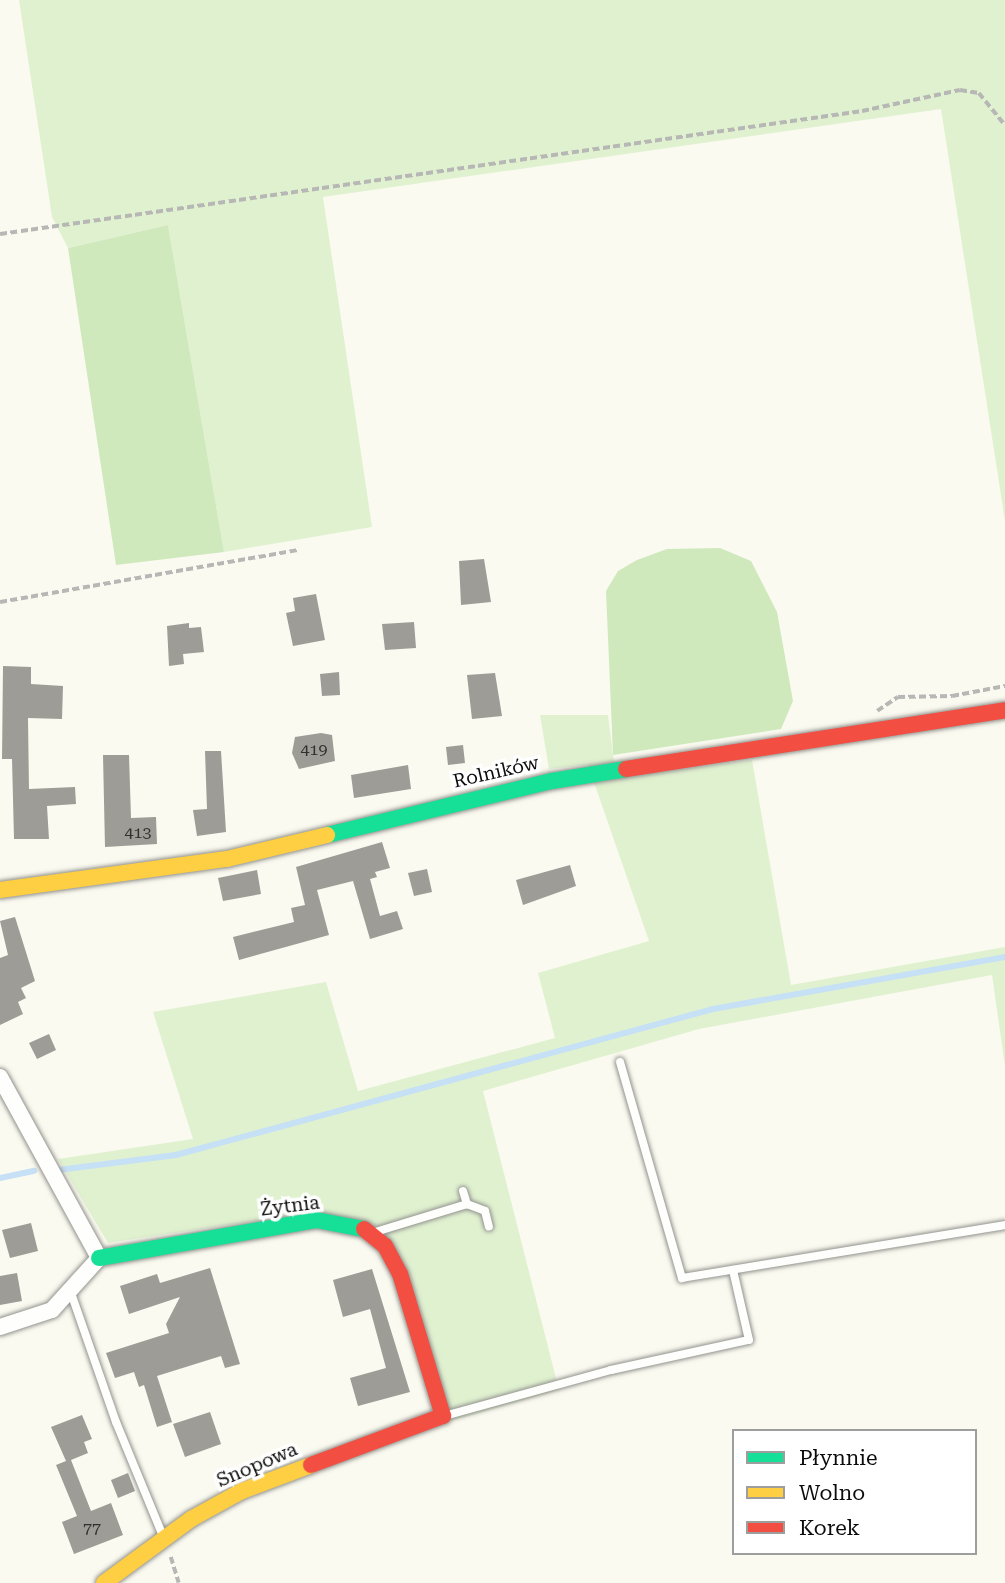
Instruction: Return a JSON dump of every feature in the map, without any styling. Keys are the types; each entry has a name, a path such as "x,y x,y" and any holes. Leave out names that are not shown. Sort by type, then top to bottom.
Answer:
{"street":[{"name":"Rolników","path":"0,890 228,859 552,781 1005,710"},
{"path":"0,1077 99,1258 52,1310 0,1327"},
{"name":"Żytnia","path":"99,1258 316,1220 359,1225 369,1233"},
{"path":"369,1233 385,1246 400,1274 443,1416"},
{"name":"Snopowa","path":"104,1583 191,1518 242,1491 443,1416"}],"lane":[{"path":"620,1062 682,1278 1005,1225"},
{"path":"463,1191 467,1204"},
{"path":"369,1233 467,1204 485,1212 489,1227"},
{"path":"443,1416 611,1370 749,1340 733,1270"},
{"path":"70,1290 116,1422 164,1539"}],"path":[{"path":"0,234 862,111 960,90 979,93 1005,125"},
{"path":"0,602 299,550"},
{"path":"880,730 877,709 898,697 952,696 1005,686"},
{"path":"164,1539 179,1583"}],"green space":[{"path":"19,0 1005,0 1005,521 941,109 323,197 372,527 224,552 168,225 68,248 52,217"},
{"path":"168,225 224,552 116,565 68,248"},
{"path":"720,548 751,561 777,612 793,701 781,729 613,755 606,591 618,571 637,560 667,549"},
{"path":"540,715 608,715 616,778 752,760 791,985 1005,947 1005,1066 992,975 699,1029 483,1091 559,1390 451,1421 391,1242 315,1212 108,1243 58,1159 193,1139 153,1012 326,982 358,1091 555,1038 538,973 649,941 588,765 549,769"}],"building":[{"path":"484,559 491,602 461,605 459,561"},
{"path":"316,594 325,640 293,646 286,613 295,611 293,598"},
{"path":"414,622 416,648 385,650 382,624"},
{"path":"189,623 189,628 201,627 204,652 183,654 184,664 169,666 167,626"},
{"path":"3,666 31,667 31,684 63,686 62,719 28,718 29,789 75,787 76,804 47,806 49,839 14,839 12,759 2,759"},
{"path":"339,672 340,695 322,696 320,674"},
{"path":"495,673 502,716 472,719 467,675"},
{"path":"321,733 332,735 335,761 299,769 292,753 295,737"},
{"path":"463,745 465,763 448,765 446,747"},
{"path":"205,751 221,751 226,832 197,836 193,810 207,809"},
{"path":"103,755 129,755 131,818 156,817 157,844 105,847"},
{"path":"408,765 411,789 354,798 351,775"},
{"path":"382,842 390,868 375,872 377,877 370,879 380,916 397,911 403,929 370,939 353,881 317,890 329,935 239,960 233,937 294,922 291,908 305,905 296,867"},
{"path":"570,865 576,886 523,905 516,880"},
{"path":"427,869 432,892 414,896 408,873"},
{"path":"257,870 261,894 223,901 218,878"},
{"path":"15,917 35,981 21,988 26,998 18,1002 23,1014 0,1025 0,958 8,955 0,921"},
{"path":"49,1034 56,1050 37,1059 29,1043"},
{"path":"31,1223 38,1251 10,1258 2,1230"},
{"path":"210,1268 240,1364 225,1368 221,1356 157,1376 172,1422 157,1427 144,1385 139,1387 134,1372 115,1378 106,1353 169,1333 166,1324 180,1297 129,1314 120,1286 157,1274 160,1283"},
{"path":"372,1269 410,1392 358,1406 350,1378 386,1368 370,1309 343,1317 333,1280"},
{"path":"17,1273 22,1301 0,1305 0,1276"},
{"path":"210,1412 221,1444 185,1457 173,1424"},
{"path":"82,1415 92,1439 84,1442 88,1453 71,1460 91,1511 111,1503 123,1535 74,1554 62,1522 77,1516 56,1465 66,1461 51,1427"},
{"path":"128,1473 135,1491 118,1498 111,1480"}],"waterway":[{"path":"58,1170 176,1155 713,1009 1005,957"},
{"path":"0,1178 34,1171"}],"traffic: fast":[{"path":"327,835 552,781 626,769"},
{"path":"99,1258 316,1220 364,1229"}],"traffic: slow":[{"path":"0,890 227,859 327,835"},
{"path":"104,1583 191,1519 242,1491 311,1465"}],"traffic: jam":[{"path":"626,769 1005,710"},
{"path":"311,1465 443,1416 400,1274 385,1246 364,1229"}]}
